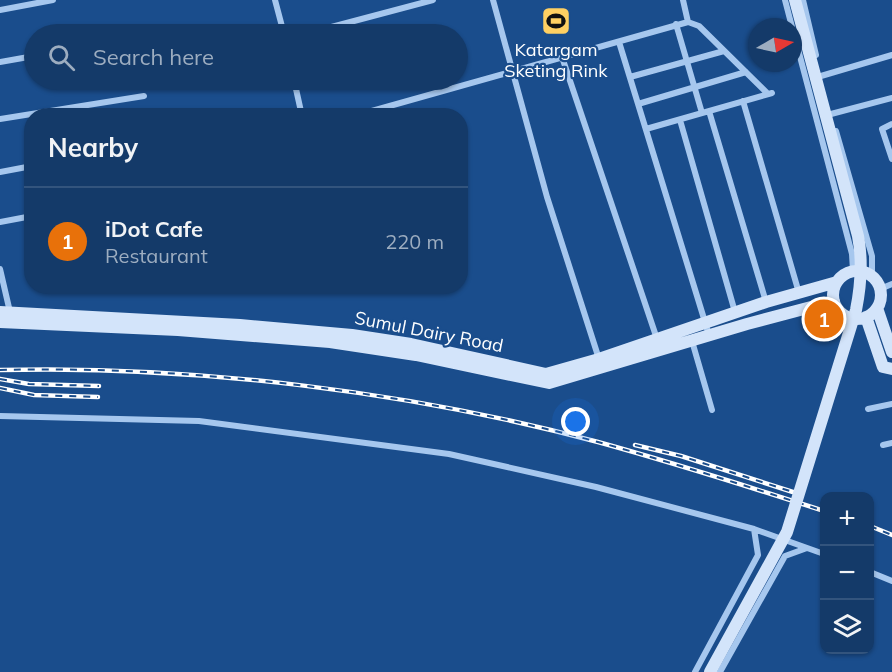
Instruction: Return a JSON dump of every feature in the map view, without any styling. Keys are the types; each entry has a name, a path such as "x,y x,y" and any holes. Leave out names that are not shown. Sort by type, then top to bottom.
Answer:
{"street":[{"path":"0,10 53,0"},
{"path":"275,0 281,24"},
{"path":"343,24 433,0"},
{"path":"493,0 547,197 601,364 834,302"},
{"path":"683,0 688,22"},
{"path":"785,0 790,18"},
{"path":"710,672 786,532 856,310 861,284 862,256 858,236 795,0"},
{"path":"803,0 820,76 872,255 872,276"},
{"path":"468,84 688,22 699,26 770,94 645,129"},
{"path":"676,24 766,302"},
{"path":"619,42 709,335"},
{"path":"630,77 724,51"},
{"path":"820,76 892,55"},
{"path":"562,57 657,339"},
{"path":"0,62 24,58"},
{"path":"802,63 852,254 853,271"},
{"path":"638,104 746,72"},
{"path":"296,90 300,108"},
{"path":"382,108 445,90"},
{"path":"69,108 144,96"},
{"path":"831,114 892,98"},
{"path":"744,102 799,293"},
{"path":"0,119 24,115"},
{"path":"680,120 735,313"},
{"path":"892,124 882,129 892,159"},
{"path":"0,172 24,168"},
{"path":"0,222 24,218"},
{"path":"0,268 6,317"},
{"path":"853,271 872,276 886,287 877,308 866,317 847,316 834,302 837,282 853,271"},
{"name":"Sumul Dairy Road","path":"6,317 215,324 341,334 411,344 546,374 601,364 657,339 766,302 837,282"},
{"path":"877,308 892,352"},
{"path":"866,317 883,367 892,369"},
{"path":"692,341 712,410"},
{"path":"868,410 892,404"},
{"path":"0,416 199,421 449,454 596,487 754,529 820,552"},
{"path":"883,445 892,442"},
{"path":"695,672 758,555 754,529"},
{"path":"720,672 785,556 808,547"},
{"path":"874,574 892,581"}],"railway":[{"path":"0,370 149,372 225,377 378,396 527,424 598,442 820,510"},
{"path":"0,379 29,384 99,386"},
{"path":"0,388 34,395 98,397"},
{"path":"635,445 681,456 796,493"},
{"path":"874,528 892,535"}],"place":[{"name":"Katargam Sketing Rink","path":"556,21"},
{"name":"iDot Cafe","path":"824,319"}]}
